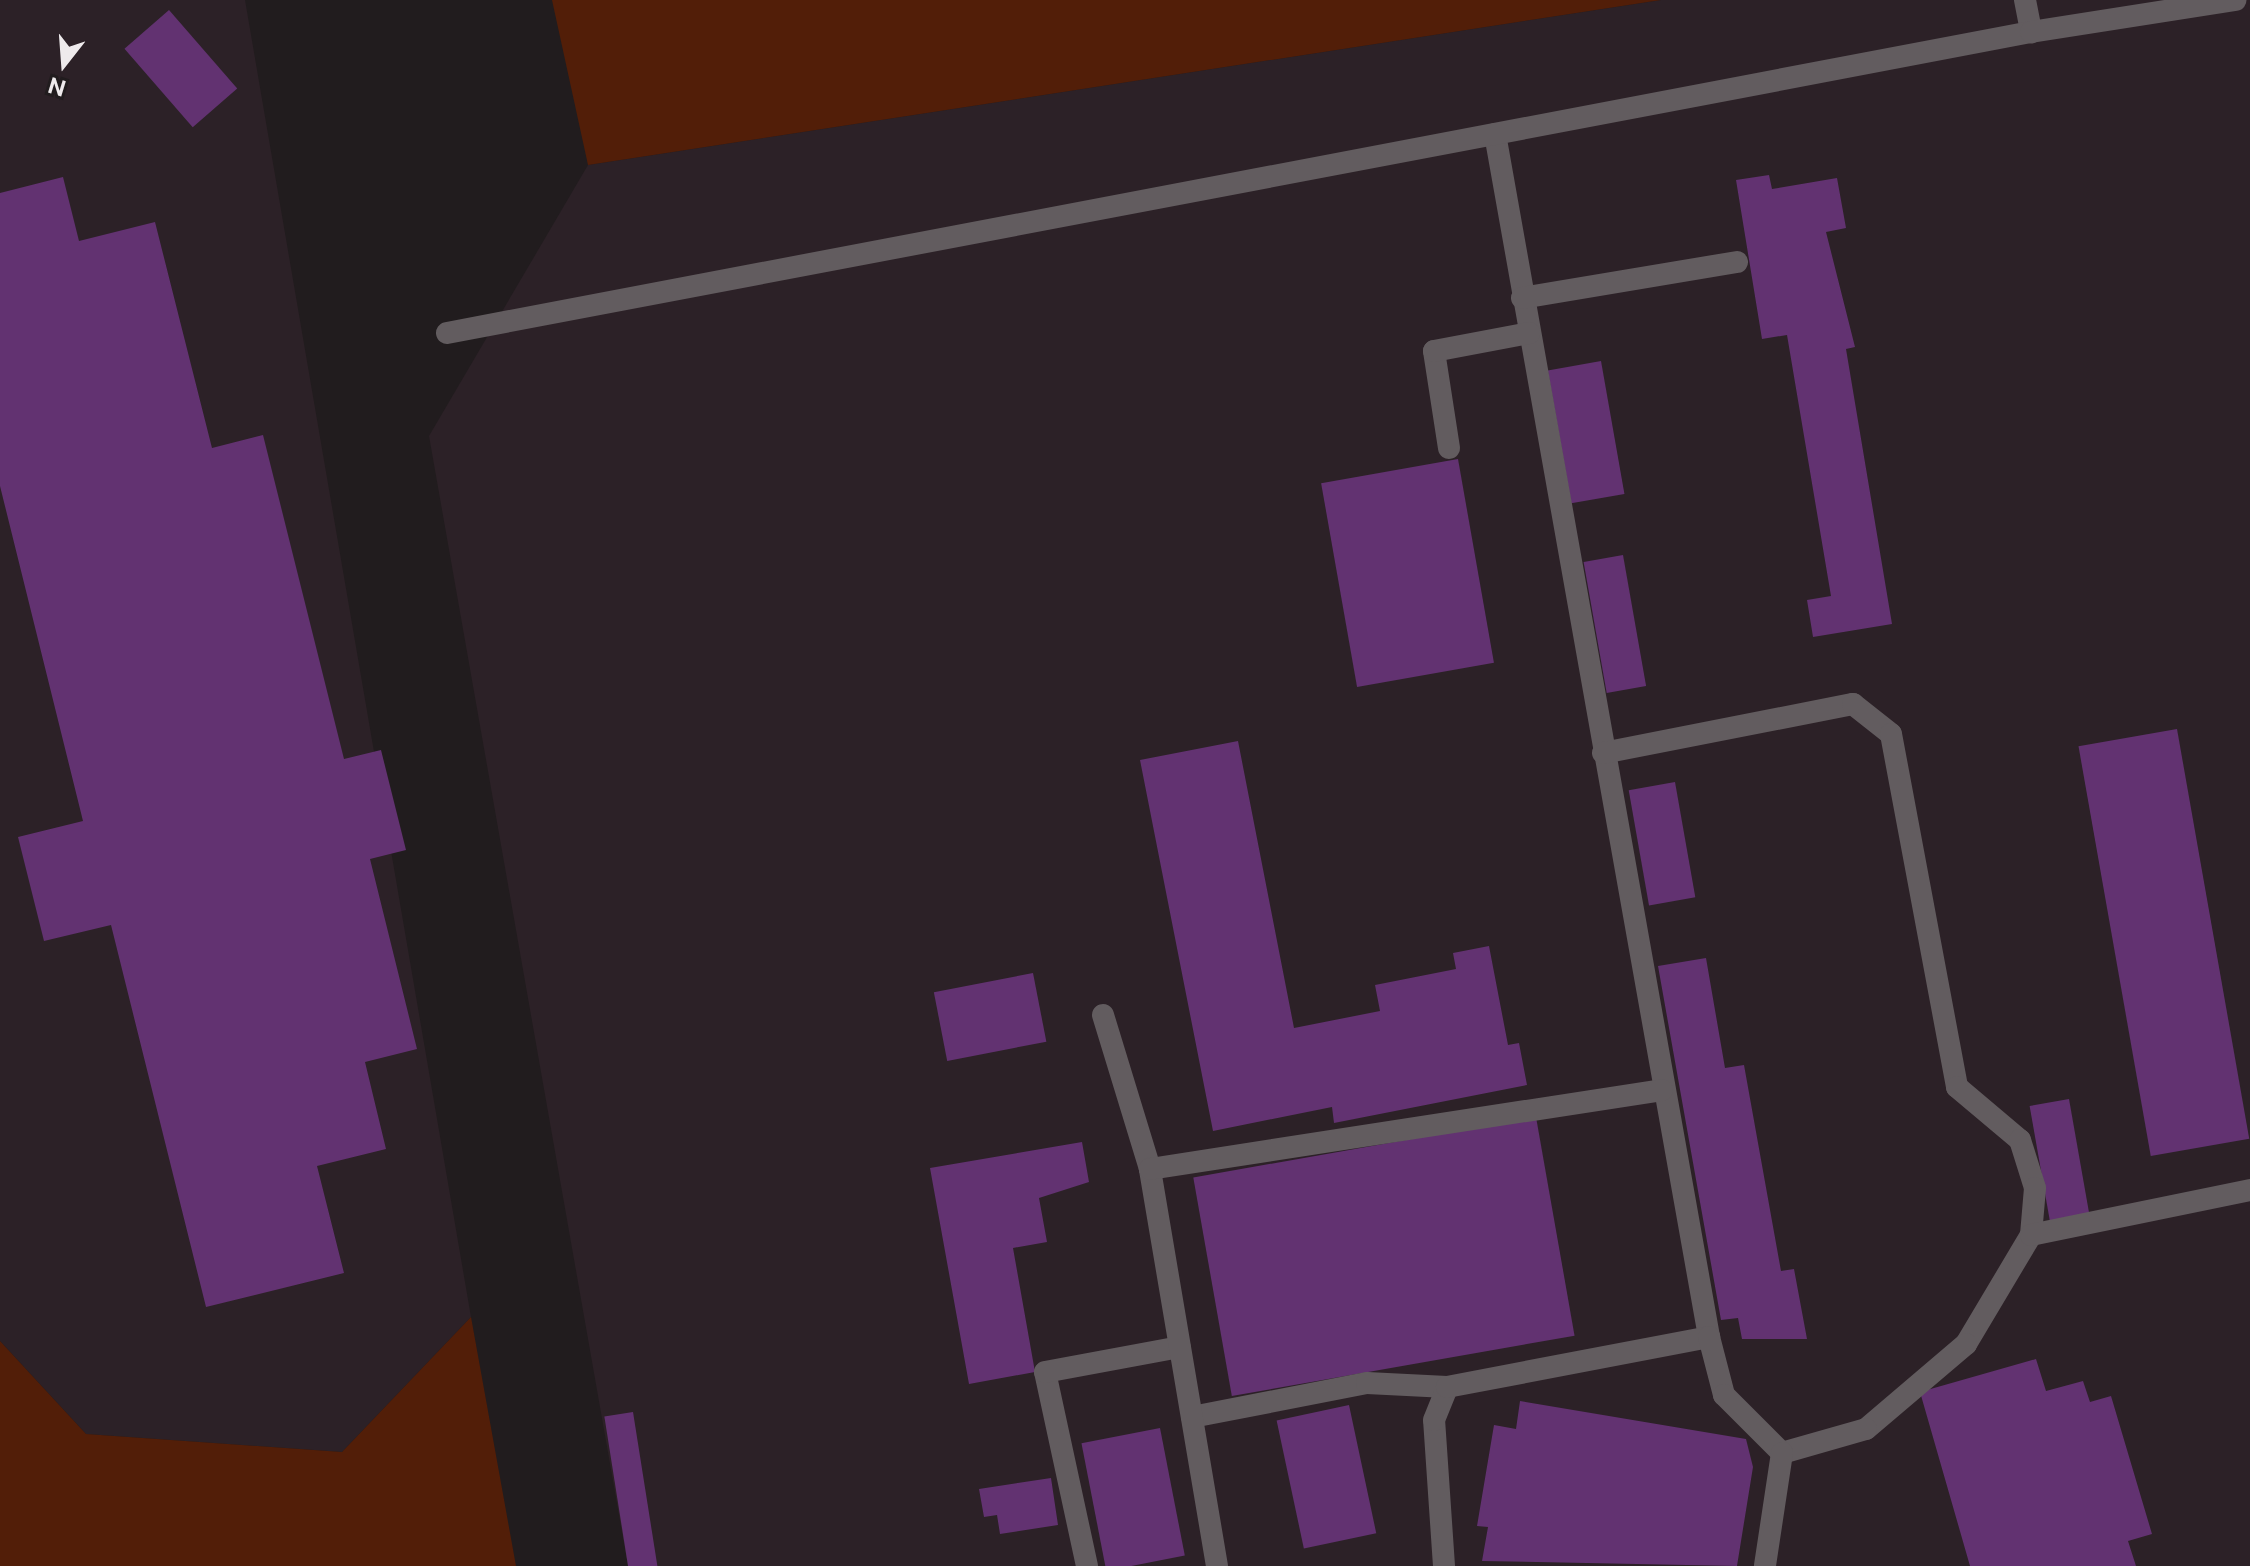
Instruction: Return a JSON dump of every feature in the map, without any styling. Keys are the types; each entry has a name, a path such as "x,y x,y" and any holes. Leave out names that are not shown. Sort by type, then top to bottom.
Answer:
{"lane":[{"path":"2025,0 2031,32"},
{"path":"447,333 2031,32 2236,0"},
{"path":"1495,134 1662,1090 1709,1337 1724,1395 1782,1453"},
{"path":"1522,298 1737,262"},
{"path":"1449,448 1434,351 1529,333"},
{"path":"1603,753 1853,704 1891,734 1957,1087 2020,1140 2035,1188 2031,1235 1966,1344 1866,1429 1782,1453"},
{"path":"1103,1015 1150,1169 1217,1566"},
{"path":"1150,1169 1662,1090"},
{"path":"2031,1235 2250,1190"},
{"path":"1192,1417 1367,1383 1447,1387 1709,1337"},
{"path":"1087,1566 1045,1372 1180,1347"},
{"path":"1444,1566 1434,1420 1447,1387"},
{"path":"1765,1566 1782,1453"}],"shaded area":[{"path":"0,0 245,0 471,1317 342,1452 86,1434 0,1341"},
{"path":"552,0 1661,0 588,165"},
{"path":"1661,0 2250,0 2250,1566 628,1566 429,436 588,165"},
{"path":"471,1317 516,1566 0,1566 0,1341 86,1434 342,1452"}],"building":[{"path":"169,10 237,88 193,127 124,49"},
{"path":"1769,175 1772,189 1837,178 1846,228 1826,232 1855,347 1846,349 1892,624 1813,637 1807,600 1831,596 1787,335 1762,339 1736,180"},
{"path":"63,177 79,241 155,222 212,448 263,435 344,759 381,750 406,850 370,859 417,1049 365,1062 386,1149 317,1166 344,1273 206,1307 111,925 44,941 18,837 83,821 0,486 0,193"},
{"path":"1601,361 1624,494 1571,503 1548,370"},
{"path":"1458,459 1494,663 1357,687 1321,483"},
{"path":"1623,555 1646,686 1607,693 1584,562"},
{"path":"2177,729 2249,1139 2151,1156 2079,746"},
{"path":"1238,741 1294,1028 1380,1011 1375,985 1456,969 1453,953 1489,946 1508,1045 1519,1043 1527,1085 1334,1123 1332,1107 1213,1131 1140,760"},
{"path":"1675,782 1695,897 1649,905 1629,790"},
{"path":"1706,958 1725,1068 1744,1065 1781,1271 1794,1269 1807,1339 1742,1339 1738,1318 1721,1320 1658,966"},
{"path":"1033,973 1046,1042 947,1061 934,992"},
{"path":"2069,1099 2089,1214 2050,1221 2030,1106"},
{"path":"1536,1117 1575,1336 1232,1396 1193,1177"},
{"path":"1082,1142 1089,1182 1039,1198 1047,1242 1013,1248 1035,1372 969,1384 930,1168"},
{"path":"2036,1359 2046,1391 2083,1381 2090,1402 2111,1396 2152,1534 2128,1541 2136,1566 1970,1566 1920,1392"},
{"path":"1520,1401 1746,1439 1753,1467 1737,1566 1482,1561 1488,1527 1477,1526 1494,1425 1516,1429"},
{"path":"1349,1405 1376,1533 1304,1549 1277,1420"},
{"path":"633,1412 657,1566 628,1566 604,1417"},
{"path":"1160,1428 1185,1556 1131,1566 1105,1566 1081,1443"},
{"path":"1051,1478 1058,1525 1000,1534 997,1515 984,1517 979,1489"}]}
